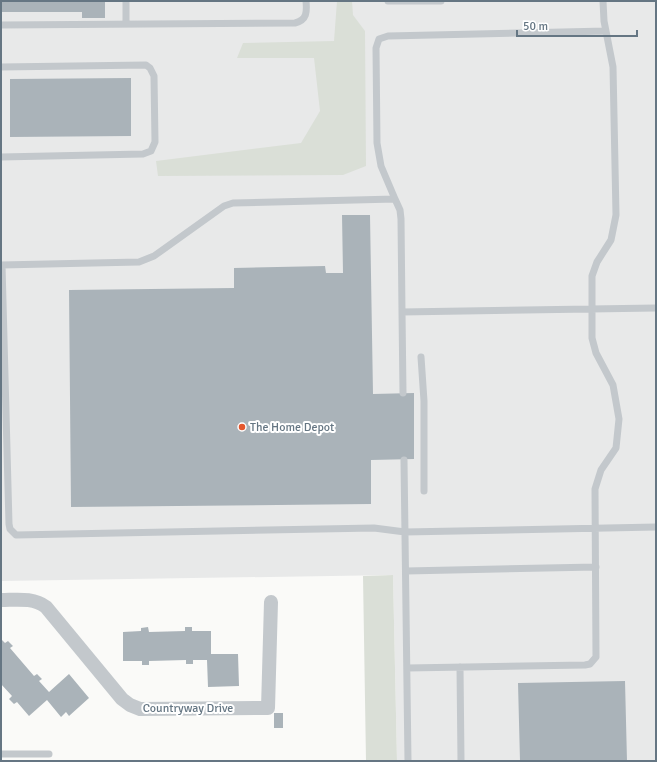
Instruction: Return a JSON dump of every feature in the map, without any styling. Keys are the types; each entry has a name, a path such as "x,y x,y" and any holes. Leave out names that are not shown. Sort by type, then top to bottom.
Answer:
{"street":[{"name":"Countryway Drive","path":"1,600 30,600 41,603 46,607 122,699 140,709 268,708 271,602"}],"lane":[{"path":"126,1 126,24"},
{"path":"1,25 295,23 303,19 306,15 306,1"},
{"path":"388,1 441,1"},
{"path":"407,668 585,665 594,661 597,652 595,528 596,482 601,470 616,448 619,419 613,385 593,346 591,284 594,269 611,240 616,223 613,67 606,31 603,1"},
{"path":"403,393 401,219 400,210 381,166 377,143 376,48 380,39 388,36 606,31"},
{"path":"1,67 146,65 150,68 154,76 155,142 151,151 143,154 1,157"},
{"path":"395,199 233,203 224,206 154,256 139,262 2,265 10,529 16,535 374,528 405,532 656,527"},
{"path":"402,312 656,308"},
{"path":"421,357 424,401 424,491"},
{"path":"404,460 408,761"},
{"path":"406,571 596,567"},
{"path":"460,667 461,761"},
{"path":"1,754 49,754"}],"shaded area":[{"path":"1,1 656,1 656,761 397,761 393,575 1,581"},
{"path":"337,1 352,1 353,15 365,31 366,166 343,175 158,176 156,161 301,143 320,111 314,58 237,58 243,43 334,41"},
{"path":"393,575 397,761 366,761 363,576"}],"building":[{"path":"1,1 105,1 105,18 82,18 82,12 1,12"},
{"path":"131,78 131,136 10,137 10,79"},
{"name":"The Home Depot","path":"342,215 370,215 373,394 414,393 414,459 371,460 371,504 71,507 69,290 234,288 234,268 325,266 326,273 343,273"},
{"path":"148,627 149,632 185,631 185,627 192,627 192,631 211,631 211,654 238,654 239,686 208,687 207,660 193,660 193,664 186,664 186,660 149,661 149,665 142,665 142,661 123,661 123,632 141,631 141,628"},
{"path":"1,639 5,643 8,641 13,646 10,648 34,676 37,674 42,679 39,681 49,692 69,674 89,698 69,716 66,712 61,717 47,700 29,716 17,702 14,704 9,699 12,696 1,684"},
{"path":"625,681 627,761 520,761 518,683"},
{"path":"274,713 283,713 283,728 274,728"}],"place":[{"name":"The Home Depot","path":"242,427"}]}
